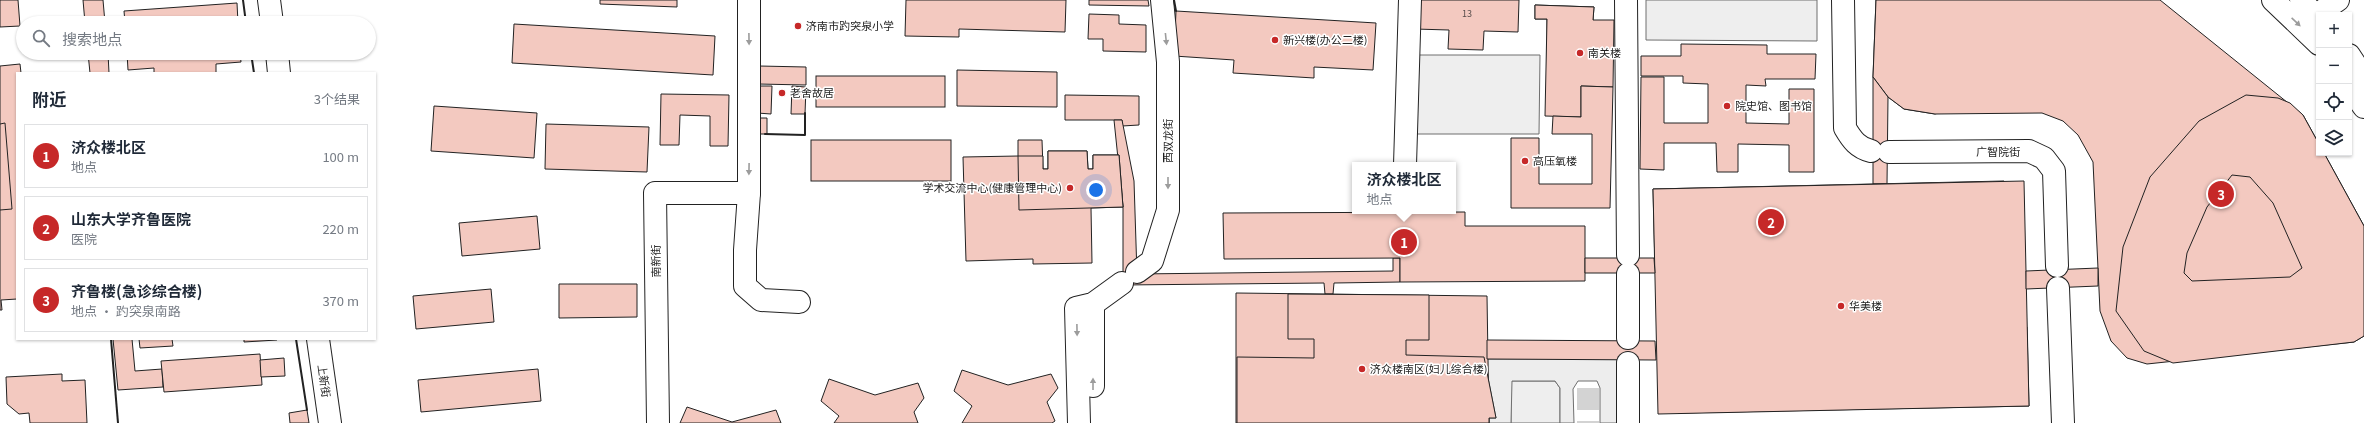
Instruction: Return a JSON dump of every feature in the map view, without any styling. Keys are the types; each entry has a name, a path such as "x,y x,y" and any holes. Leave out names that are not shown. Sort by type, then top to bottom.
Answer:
{"street":[{"path":"269,0 271,16"},
{"path":"749,0 749,192 744,250 745,286 762,300 799,302"},
{"name":"西双龙街","path":"1079,423 1076,308 1093,304 1152,261 1168,210 1168,62 1162,0"},
{"path":"1405,162 1410,0"},
{"path":"1626,0 1628,338"},
{"name":"广智院街","path":"1843,0 1845,128 1851,139 1862,149 1880,152 2029,152 2044,158 2054,172 2057,266"},
{"path":"2273,0 2316,41"},
{"path":"2312,12 2338,0"},
{"path":"278,60 280,72"},
{"path":"2352,60 2364,78"},
{"path":"2352,90 2364,107"},
{"name":"南新街","path":"658,423 655,193 749,192"},
{"path":"2058,288 2063,423"},
{"path":"1093,304 1093,423"},
{"name":"上新街","path":"318,340 330,423"},
{"path":"1628,363 1628,423"}],"shaded area":[{"path":"1646,0 1817,0 1817,41 1646,40"},
{"path":"1415,55 1540,55 1539,134 1414,134"},
{"path":"1487,359 1619,359 1622,423 1600,423 1600,388 1597,381 1578,381 1573,389 1574,423 1560,423 1560,388 1555,381 1512,381 1511,423 1489,423 1489,418 1496,418 1488,378"},
{"path":"1511,381 1555,381 1560,388 1560,423 1511,423"}],"building":[{"path":"0,0 18,0 19,16 16,16 16,26 0,27"},
{"path":"83,0 103,0 104,16 84,16"},
{"path":"600,0 677,0 677,7 600,4"},
{"path":"906,0 1066,0 1065,32 959,29 959,37 905,36"},
{"path":"1089,0 1148,0 1149,6 1089,5"},
{"path":"1416,0 1519,0 1518,32 1484,31 1483,50 1448,49 1449,30 1415,29"},
{"path":"1876,0 1949,0 1947,32 1954,41 2018,7 2020,0 2108,0 2104,19 2055,61 2003,94 1935,114 1904,109 1888,97 1873,77"},
{"path":"1876,0 2160,0 2303,115 2316,139 2316,156 2326,156 2364,226 2364,336 2354,342 2147,364 2127,358 2111,341 2100,311 2093,162 2078,135 2063,121 2042,113 1935,114 1904,109 1888,97 1873,77"},
{"path":"237,3 238,16 124,16 124,11"},
{"path":"1535,5 1594,7 1593,20 1582,20 1581,86 1547,85 1547,19 1535,19"},
{"name":"南关楼","path":"1535,5 1594,7 1593,20 1614,20 1613,87 1581,86 1581,117 1545,116 1547,19 1535,19"},
{"name":"新兴楼(办公二楼)","path":"1176,11 1376,23 1373,70 1314,67 1314,78 1233,73 1234,60 1174,56"},
{"path":"1089,14 1119,15 1119,24 1146,25 1146,52 1103,51 1103,39 1088,39"},
{"path":"514,24 715,36 713,75 512,63"},
{"name":"院史馆、图书馆","path":"1681,44 1767,45 1767,54 1816,54 1815,79 1765,79 1766,86 1746,85 1746,123 1789,124 1789,89 1814,89 1814,172 1789,172 1789,145 1738,144 1738,172 1717,172 1716,143 1664,143 1664,170 1640,169 1641,77 1664,77 1664,123 1708,123 1708,84 1683,83 1683,76 1641,76 1641,56 1681,56"},
{"path":"89,60 108,60 109,72 90,72"},
{"path":"127,60 241,60 241,62 216,64 216,72 154,72 154,68 128,70"},
{"path":"20,64 21,72 16,72 16,299 1,300 2,310 0,310 0,66"},
{"path":"759,66 806,67 806,85 758,84"},
{"path":"957,70 1057,72 1057,107 957,106"},
{"path":"816,76 945,76 945,107 816,107"},
{"path":"1873,77 1888,97 1887,184 1873,184"},
{"path":"758,86 772,86 771,114 757,113"},
{"path":"792,86 806,87 805,114 791,114"},
{"name":"高压氧楼","path":"1581,86 1613,87 1610,208 1511,208 1511,138 1539,138 1539,184 1592,184 1592,134 1552,134 1553,116 1581,117"},
{"path":"661,94 729,95 728,146 710,146 710,116 680,115 679,145 660,145"},
{"path":"1065,95 1139,96 1139,125 1122,126 1122,120 1065,120"},
{"path":"2246,95 2278,98 2290,103 2303,115 2316,139 2316,156 2326,156 2364,226 2364,336 2354,342 2173,363 2144,351 2116,311 2123,247 2150,177 2199,121","holes":["2232,175 2250,177 2273,203 2302,268 2290,277 2192,281 2184,273 2187,253 2207,207"]},
{"path":"434,106 537,113 534,158 431,151"},
{"path":"758,118 767,118 767,134 757,134"},
{"path":"1114,120 1122,120 1134,181 1137,274 1393,271 1393,258 1400,258 1400,282 1334,283 1333,294 1325,294 1324,283 1123,285 1123,207"},
{"path":"5,123 12,209 0,210 0,124"},
{"path":"546,124 649,127 647,172 545,169"},
{"path":"811,140 951,140 951,181 811,181"},
{"path":"1018,140 1042,140 1043,169 1048,169 1048,151 1087,151 1088,169 1093,169 1093,155 1119,155 1123,207 1091,208 1092,263 1033,264 1033,259 966,261 963,157 1018,156"},
{"name":"学术交流中心(健康管理中心)","path":"1048,151 1087,151 1088,169 1093,169 1093,155 1119,155 1123,207 1019,210 1018,156 1043,156 1043,169 1048,169"},
{"name":"华美楼","path":"2004,181 2006,261 1872,264 1873,330 2027,327 2029,406 1678,413 1676,331 1785,330 1784,266 1655,268 1653,189"},
{"name":"华美楼","path":"2024,181 2029,406 1658,414 1653,189"},
{"path":"1456,212 1465,212 1465,226 1585,226 1585,281 1400,282 1400,258 1224,259 1223,213 1456,214"},
{"path":"537,216 540,249 462,256 459,223"},
{"path":"1585,258 1654,258 1655,273 1585,273"},
{"path":"2098,268 2098,286 2026,289 2026,271"},
{"path":"559,284 637,284 637,317 559,318"},
{"path":"491,289 494,322 416,329 413,296"},
{"name":"济众楼南区(妇儿综合楼)","path":"1236,293 1487,296 1489,423 1236,423"},
{"name":"济众楼南区(妇儿综合楼)","path":"1288,294 1429,295 1429,340 1406,340 1406,355 1484,357 1496,418 1489,418 1489,423 1237,423 1237,357 1314,358 1314,339 1288,339"},
{"path":"113,340 132,340 135,371 162,369 163,387 118,390"},
{"path":"139,340 172,340 173,346 140,348"},
{"path":"244,340 277,340 244,342"},
{"path":"1487,340 1655,341 1656,360 1487,359"},
{"path":"260,354 262,385 164,392 161,361"},
{"path":"284,358 285,376 261,377 260,360"},
{"path":"538,369 541,401 421,412 418,380"},
{"path":"962,370 1008,385 1051,374 1058,388 1047,402 1055,421 1052,423 962,423 972,406 954,391"},
{"path":"62,374 62,381 85,380 87,423 30,423 29,413 19,414 7,404 6,377"},
{"path":"829,379 875,395 918,383 924,398 914,412 918,423 834,423 839,416 821,401"},
{"path":"687,407 732,422 776,410 781,423 680,423"},
{"path":"307,410 309,423 290,423 289,413"}],"tunnel":[{"path":"1588,388 1588,423"}],"wall":[{"path":"243,0 245,16"},
{"path":"1174,0 1176,11"},
{"path":"252,60 254,72"},
{"path":"765,134 805,135 805,113"},
{"path":"111,340 118,423"},
{"path":"296,340 307,410"}],"place":[{"name":"济南市趵突泉小学","path":"798,26"},
{"name":"新兴楼(办公二楼)","path":"1275,40"},
{"name":"南关楼","path":"1580,53"},
{"name":"老舍故居","path":"782,93"},
{"name":"院史馆、图书馆","path":"1727,106"},
{"name":"高压氧楼","path":"1525,161"},
{"name":"学术交流中心(健康管理中心)","path":"1070,188"},
{"name":"齐鲁楼(急诊综合楼)","path":"2221,194"},
{"name":"山东大学齐鲁医院","path":"1771,222"},
{"name":"济众楼北区","path":"1404,242"},
{"name":"华美楼","path":"1841,306"},
{"name":"济众楼南区(妇儿综合楼)","path":"1362,369"}]}
